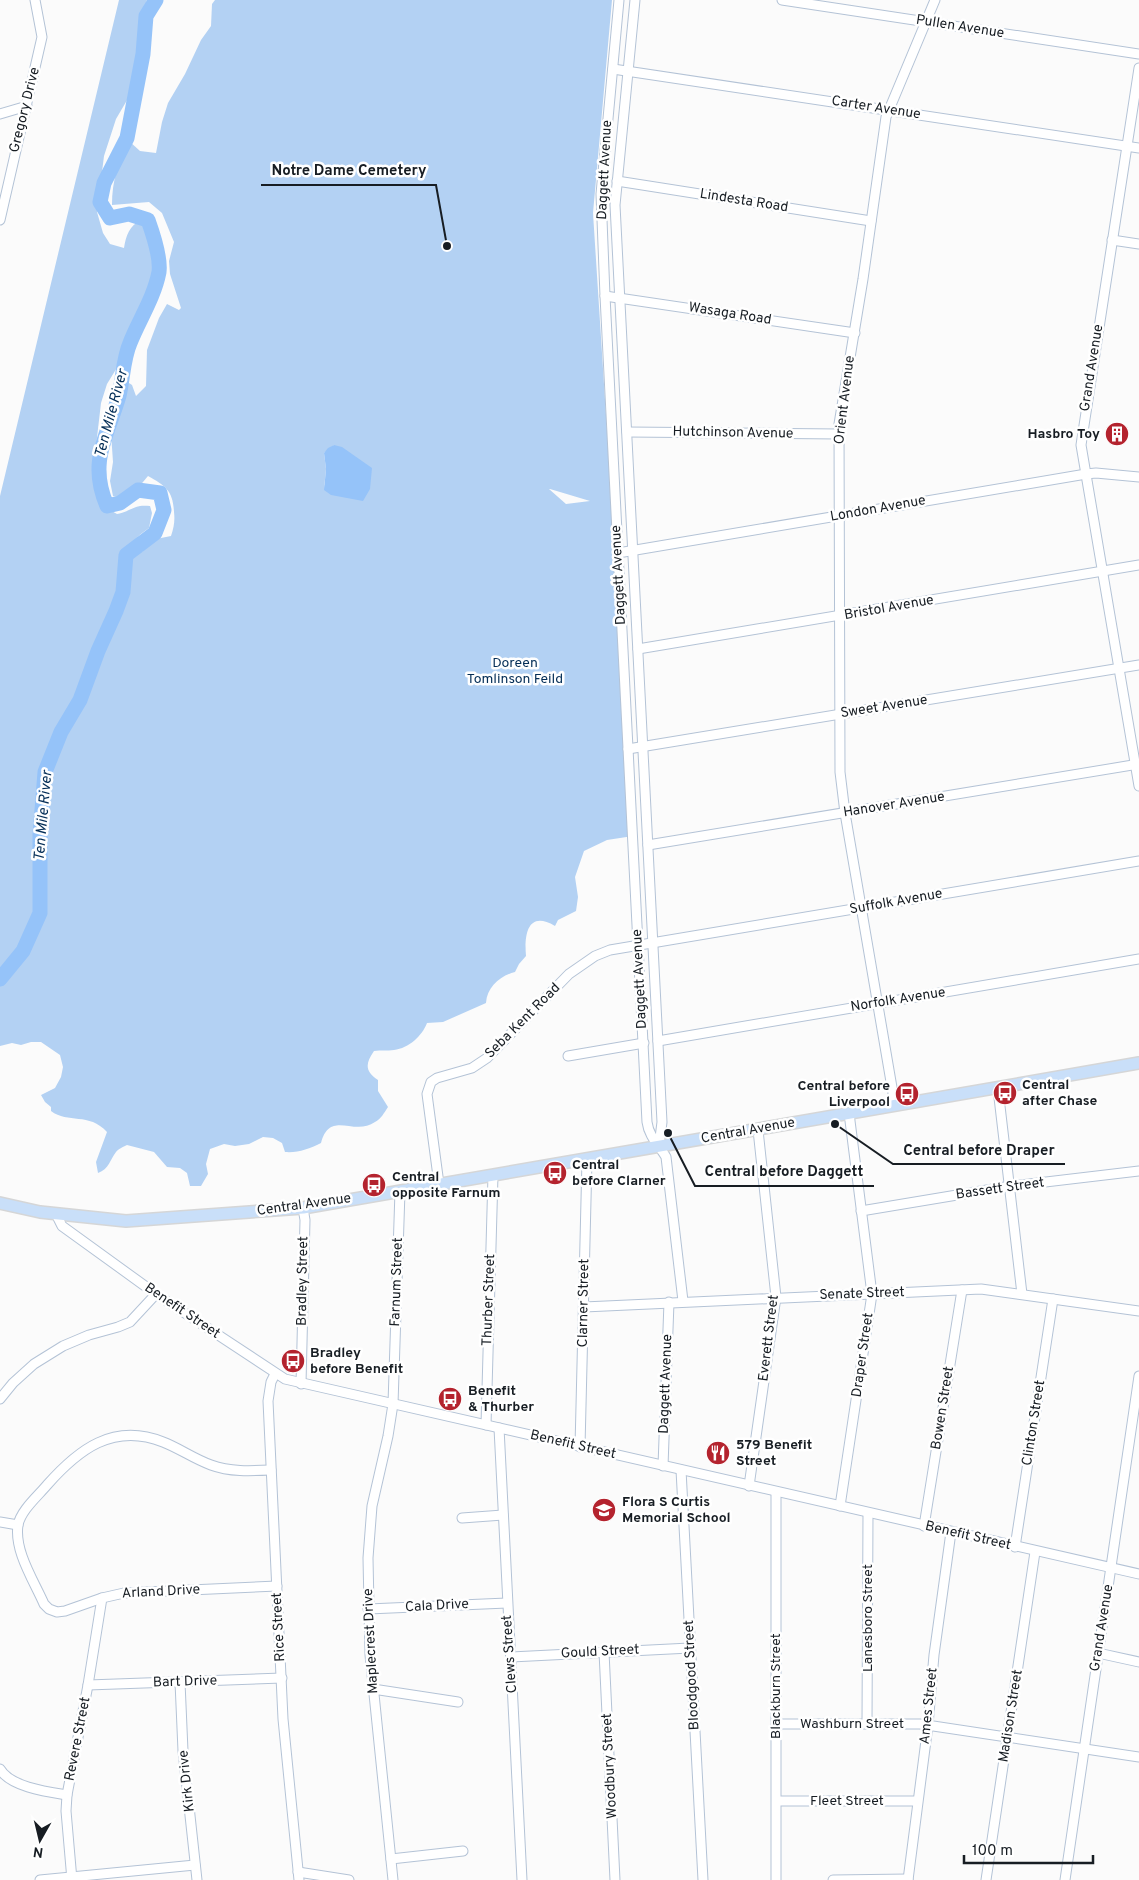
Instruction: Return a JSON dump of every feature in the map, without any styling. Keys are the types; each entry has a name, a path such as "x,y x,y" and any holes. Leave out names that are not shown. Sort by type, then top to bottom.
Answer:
{"main road":[{"name":"Central Avenue","path":"0,1203 56,1214 126,1221 303,1208 895,1105 998,1089 1139,1063"}],"street":[{"name":"Gregory Drive","path":"0,220 42,36 35,0"},
{"name":"Daggett Avenue","path":"619,0 601,204 604,296 648,1130 666,1157 683,1301"},
{"name":"Daggett Avenue","path":"635,0 615,205 662,1122 659,1146"},
{"name":"Pullen Avenue","path":"782,0 1139,54"},
{"name":"Orient Avenue","path":"895,1105 845,813 840,772 839,424 855,333 886,117 935,0"},
{"name":"Grand Avenue","path":"1139,68 1081,445 1118,668 1137,764 1139,786"},
{"name":"Carter Avenue","path":"613,69 1139,148"},
{"path":"0,114 27,106"},
{"name":"Lindesta Road","path":"617,181 871,222"},
{"path":"1112,240 1139,244"},
{"name":"Wasaga Road","path":"604,296 855,333"},
{"name":"Hutchinson Avenue","path":"627,432 839,434"},
{"name":"London Avenue","path":"618,553 1086,474 1096,473 1139,477"},
{"name":"Bristol Avenue","path":"638,649 1139,565"},
{"name":"Sweet Avenue","path":"628,749 1139,665"},
{"name":"Hanover Avenue","path":"648,845 1137,764"},
{"name":"Suffolk Avenue","path":"653,943 1139,861"},
{"name":"Seba Kent Road","path":"439,1184 427,1094 431,1082 437,1078 472,1068 487,1058 579,966 595,956 610,950 653,943"},
{"name":"Norfolk Avenue","path":"658,1041 1139,960"},
{"path":"568,1056 644,1043"},
{"path":"998,1089 1011,1186 1022,1294"},
{"name":"Draper Street","path":"840,1506 872,1294 849,1113"},
{"name":"Everett Street","path":"749,1486 776,1298 758,1130"},
{"name":"Clarner Street","path":"580,1447 587,1159"},
{"name":"Bassett Street","path":"861,1211 1011,1186 1139,1171"},
{"name":"Thurber Street","path":"486,1425 493,1175"},
{"name":"Farnum Street","path":"392,1404 400,1191"},
{"name":"Bradley Street","path":"301,1384 303,1208"},
{"name":"Benefit Street","path":"56,1214 62,1226 156,1294 284,1380 868,1512 1035,1552 1139,1574"},
{"name":"Senate Street","path":"584,1307 980,1289 1139,1311"},
{"name":"Bowen Street","path":"924,1526 962,1290"},
{"path":"0,1399 13,1383 34,1364 63,1346 89,1335 118,1328 130,1322 156,1294"},
{"name":"Clinton Street","path":"1015,1547 1052,1299"},
{"name":"Daggett Avenue","path":"663,1466 669,1302"},
{"name":"Rice Street","path":"275,1374 268,1393 271,1470 286,1764 298,1876"},
{"name":"Grand Avenue","path":"1065,1880 1139,1376"},
{"name":"Maplecrest Drive","path":"392,1404 388,1436 372,1506 368,1558 368,1609 373,1689 393,1880"},
{"name":"Clews Street","path":"499,1428 522,1880"},
{"path":"0,1522 18,1525 26,1510 68,1462 87,1448 110,1438 132,1436 154,1439 212,1466 242,1472 271,1470"},
{"name":"Bloodgood Street","path":"681,1470 703,1880"},
{"name":"Blackburn Street","path":"776,1492 776,1880"},
{"name":"Lanesboro Street","path":"867,1723 868,1512"},
{"path":"462,1518 502,1515"},
{"name":"Arland Drive","path":"18,1525 20,1547 44,1604 48,1609 57,1612 124,1592 278,1586"},
{"name":"Ames Street","path":"908,1880 928,1725 934,1654 951,1532"},
{"name":"Madison Street","path":"986,1880 1035,1552"},
{"name":"Revere Street","path":"72,1878 66,1811 67,1796 102,1598"},
{"name":"Cala Drive","path":"368,1609 507,1603"},
{"name":"Gould Street","path":"511,1657 690,1648"},
{"name":"Woodbury Street","path":"604,1652 616,1880"},
{"path":"1098,1653 1139,1662"},
{"name":"Bart Drive","path":"88,1685 282,1678"},
{"name":"Kirk Drive","path":"180,1682 183,1751 197,1880"},
{"path":"373,1689 458,1702"},
{"name":"Washburn Street","path":"776,1724 867,1723 928,1725 1139,1757"},
{"path":"0,1768 8,1778 28,1787 67,1796"},
{"name":"Fleet Street","path":"776,1801 917,1801"},
{"path":"391,1858 463,1851"},
{"path":"40,1880 195,1865"},
{"path":"298,1876 349,1880"},
{"path":"833,1880 908,1880"}],"green space":[{"name":"Doreen Tomlinson Feild","path":"119,0 147,0 139,29 133,90 116,119 104,156 97,212 103,233 110,244 124,248 129,231 142,220 152,230 156,248 155,267 131,336 118,366 107,384 101,403 96,446 101,459 98,496 103,506 117,514 136,507 150,506 152,513 149,528 136,538 132,548 132,552 142,552 156,539 171,536 174,527 172,499 164,486 148,476 128,500 113,496 110,481 113,462 111,433 119,390 129,383 132,385 136,396 146,386 147,350 159,318 167,304 179,310 181,308 170,274 169,261 174,242 162,213 149,202 112,205 114,180 129,141 140,151 156,153 168,103 185,74 201,40 211,26 212,4 215,0 612,0 593,213 633,836 607,840 584,851 575,877 578,897 576,911 558,920 555,926 539,921 533,923 527,933 526,956 515,972 504,976 495,983 489,992 486,1003 443,1022 427,1023 418,1037 405,1047 394,1050 374,1051 369,1060 368,1067 371,1074 378,1080 378,1091 388,1107 377,1121 367,1126 337,1125 330,1127 321,1143 299,1151 285,1152 282,1143 273,1138 263,1137 249,1144 235,1146 224,1144 210,1149 206,1164 208,1174 201,1186 190,1186 187,1173 180,1168 167,1167 154,1152 127,1145 117,1151 107,1167 98,1173 96,1162 107,1132 93,1122 58,1115 51,1111 51,1107 41,1095 55,1088 61,1077 63,1067 60,1055 41,1042 21,1045 12,1043 0,1046 0,496","holes":["334,445 324,489 326,469 324,453","550,489 590,501 566,504"]}],"shaded area":[{"path":"334,445 342,447 372,468 370,489 363,501 331,495 324,490 326,469 324,453"}],"waterway":[{"name":"Ten Mile River","path":"0,979 23,951 40,913 40,835 45,772 61,732 80,700 98,651 116,611 123,592 126,555 155,533 164,510 160,493 138,490 120,503 107,506 99,476 101,450 119,396 124,362 134,334 150,300 159,272 158,253 148,220 129,214 110,218 100,202 104,183 127,138 143,54 146,16 156,0"}],"place":[{"name":"Notre Dame Cemetery","path":"447,246"},
{"name":"Hasbro Toy","path":"1117,434"},
{"name":"Central after Chase","path":"1005,1093"},
{"name":"Central before Liverpool","path":"907,1094"},
{"name":"Central before Draper","path":"835,1124"},
{"name":"Central before Daggett","path":"668,1133"},
{"name":"Central before Clarner","path":"555,1173"},
{"name":"Central opposite Farnum","path":"374,1185"},
{"name":"Bradley before Benefit","path":"293,1361"},
{"name":"Benefit & Thurber","path":"450,1399"},
{"name":"579 Benefit Street","path":"718,1453"},
{"name":"Flora S Curtis Memorial School","path":"604,1510"}]}
